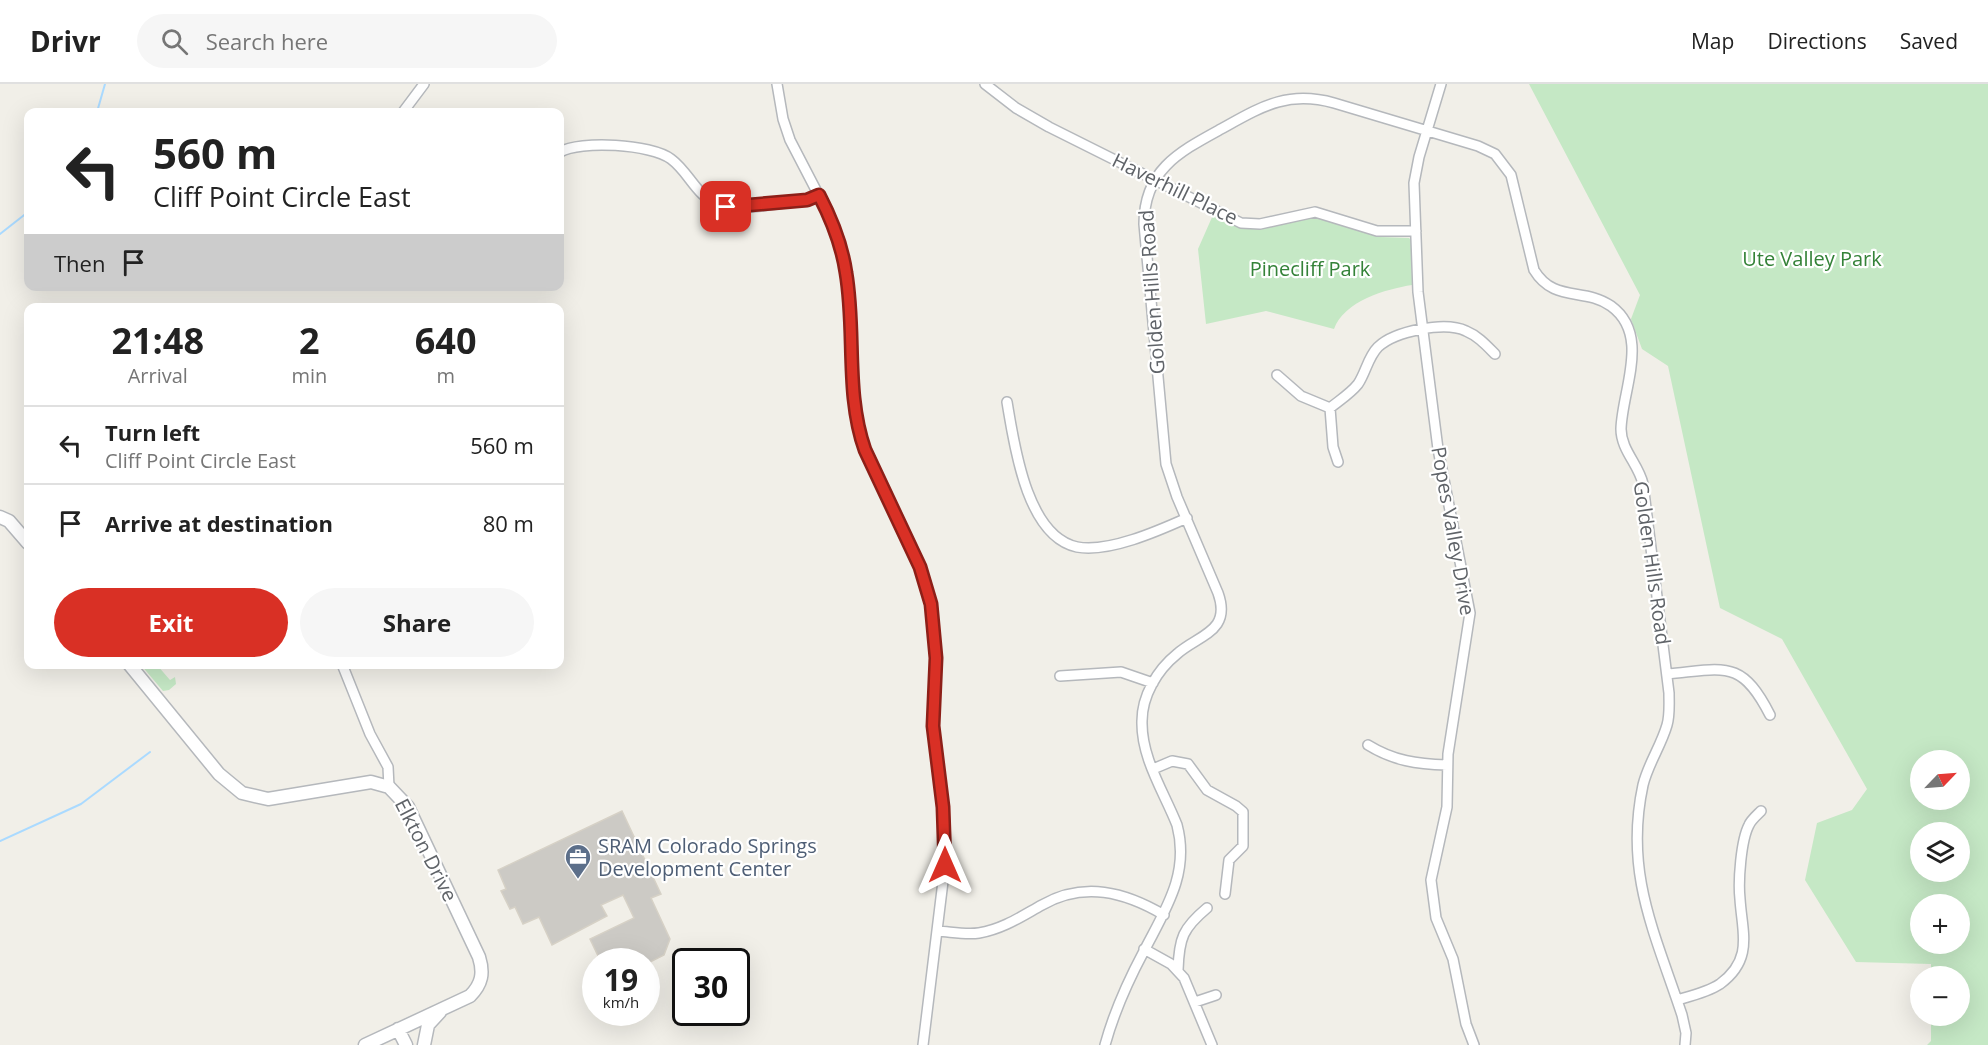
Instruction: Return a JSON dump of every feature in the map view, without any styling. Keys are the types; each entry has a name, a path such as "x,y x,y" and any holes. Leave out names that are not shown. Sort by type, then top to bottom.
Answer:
{"street":[{"path":"406,108 424,84"},
{"path":"777,84 783,119 790,140 835,229 846,272 855,411 862,441 920,567 931,604 936,658 933,726 946,838 938,931 923,1045"},
{"name":"Haverhill Place","path":"985,84 1029,116 1241,223 1260,224 1315,212 1377,231 1416,231"},
{"name":"Popes Valley Drive","path":"1442,84 1414,183 1416,231 1422,330 1438,448 1470,603 1469,632 1447,765 1447,807 1431,880 1436,918 1453,959 1461,1003 1474,1045"},
{"name":"Golden Hills Road","path":"1105,1045 1126,988 1164,915 1179,874 1180,837 1143,743 1144,705 1153,683 1176,654 1209,634 1221,615 1218,593 1172,484 1166,464 1144,210 1155,181 1167,163 1184,150 1258,108 1285,99 1321,99 1488,150 1502,160 1511,175 1534,270 1539,278 1558,291 1593,298 1609,305 1622,318 1629,332 1632,351 1621,429 1625,447 1638,467 1643,484 1670,693 1668,722 1643,783 1635,842 1641,889 1684,1024 1685,1045"},
{"path":"564,151 581,146 637,147 654,151 671,159 702,195 726,207 807,200 819,195"},
{"path":"1330,408 1359,383 1373,354 1393,337 1422,330 1458,328 1474,335 1495,354"},
{"path":"1277,375 1301,396 1330,408"},
{"path":"1007,402 1020,471 1044,525 1061,540 1076,547 1106,545 1154,532 1187,518"},
{"path":"1330,408 1333,447 1338,462"},
{"path":"0,517 9,521 24,538"},
{"name":"Elkton Drive","path":"133,669 219,774 234,788 250,796 268,799 362,783 382,784 389,787 408,807 479,957 483,974 470,996 441,1010"},
{"path":"344,669 370,734 388,767 389,787"},
{"path":"1667,674 1717,669 1733,672 1755,687 1770,715"},
{"path":"1060,676 1121,672 1153,683"},
{"path":"1368,745 1382,754 1407,762 1447,765"},
{"path":"1153,769 1172,761 1188,764 1207,790 1243,812 1243,846 1229,860 1225,894"},
{"path":"1677,1000 1706,991 1722,982 1740,960 1745,932 1740,902 1740,868 1749,825 1761,811"},
{"path":"938,931 967,934 990,931 1058,897 1095,891 1108,891 1133,899 1164,915"},
{"path":"1207,908 1184,930 1179,948 1178,970 1195,1002 1212,1045"},
{"path":"1144,950 1178,970"},
{"path":"1195,1002 1216,995"},
{"path":"365,1045 441,1010"},
{"path":"424,1045 429,1026 441,1010"},
{"path":"398,1029 406,1045"}],"green space":[{"name":"Ute Valley Park","path":"1529,84 1988,84 1988,1045 1927,1045 1931,1041 1931,1026 1970,1026 1970,966 1856,962 1805,880 1817,823 1852,810 1867,789 1782,639 1720,608 1668,366 1642,349 1631,319 1640,295"},
{"name":"Pinecliff Park","path":"1213,215 1235,226 1250,229 1313,217 1380,237 1409,238 1411,240 1412,285 1379,293 1356,304 1339,319 1334,329 1266,311 1206,324 1198,249"},
{"path":"144,669 160,669 170,680 175,677 176,684 169,690 163,691"}],"building":[{"name":"SRAM Colorado Springs Development Center","path":"622,811 661,894 651,898 670,939 664,955 660,957 660,948 594,948 590,939 634,918 623,895 601,905 607,916 552,945 539,917 523,924 515,907 510,909 501,891 506,889 498,870"}],"waterway":[{"path":"98,108 105,84"},
{"path":"0,234 24,215"},
{"path":"0,841 81,804 150,752"}],"place":[{"name":"SRAM Colorado Springs Development Center","path":"578,880"}],"route":[{"path":"726,207 807,200 819,195 831,219 842,250 848,285 855,411 860,432 865,450 920,567 931,604 936,658 933,726 946,838 945,865"}]}
